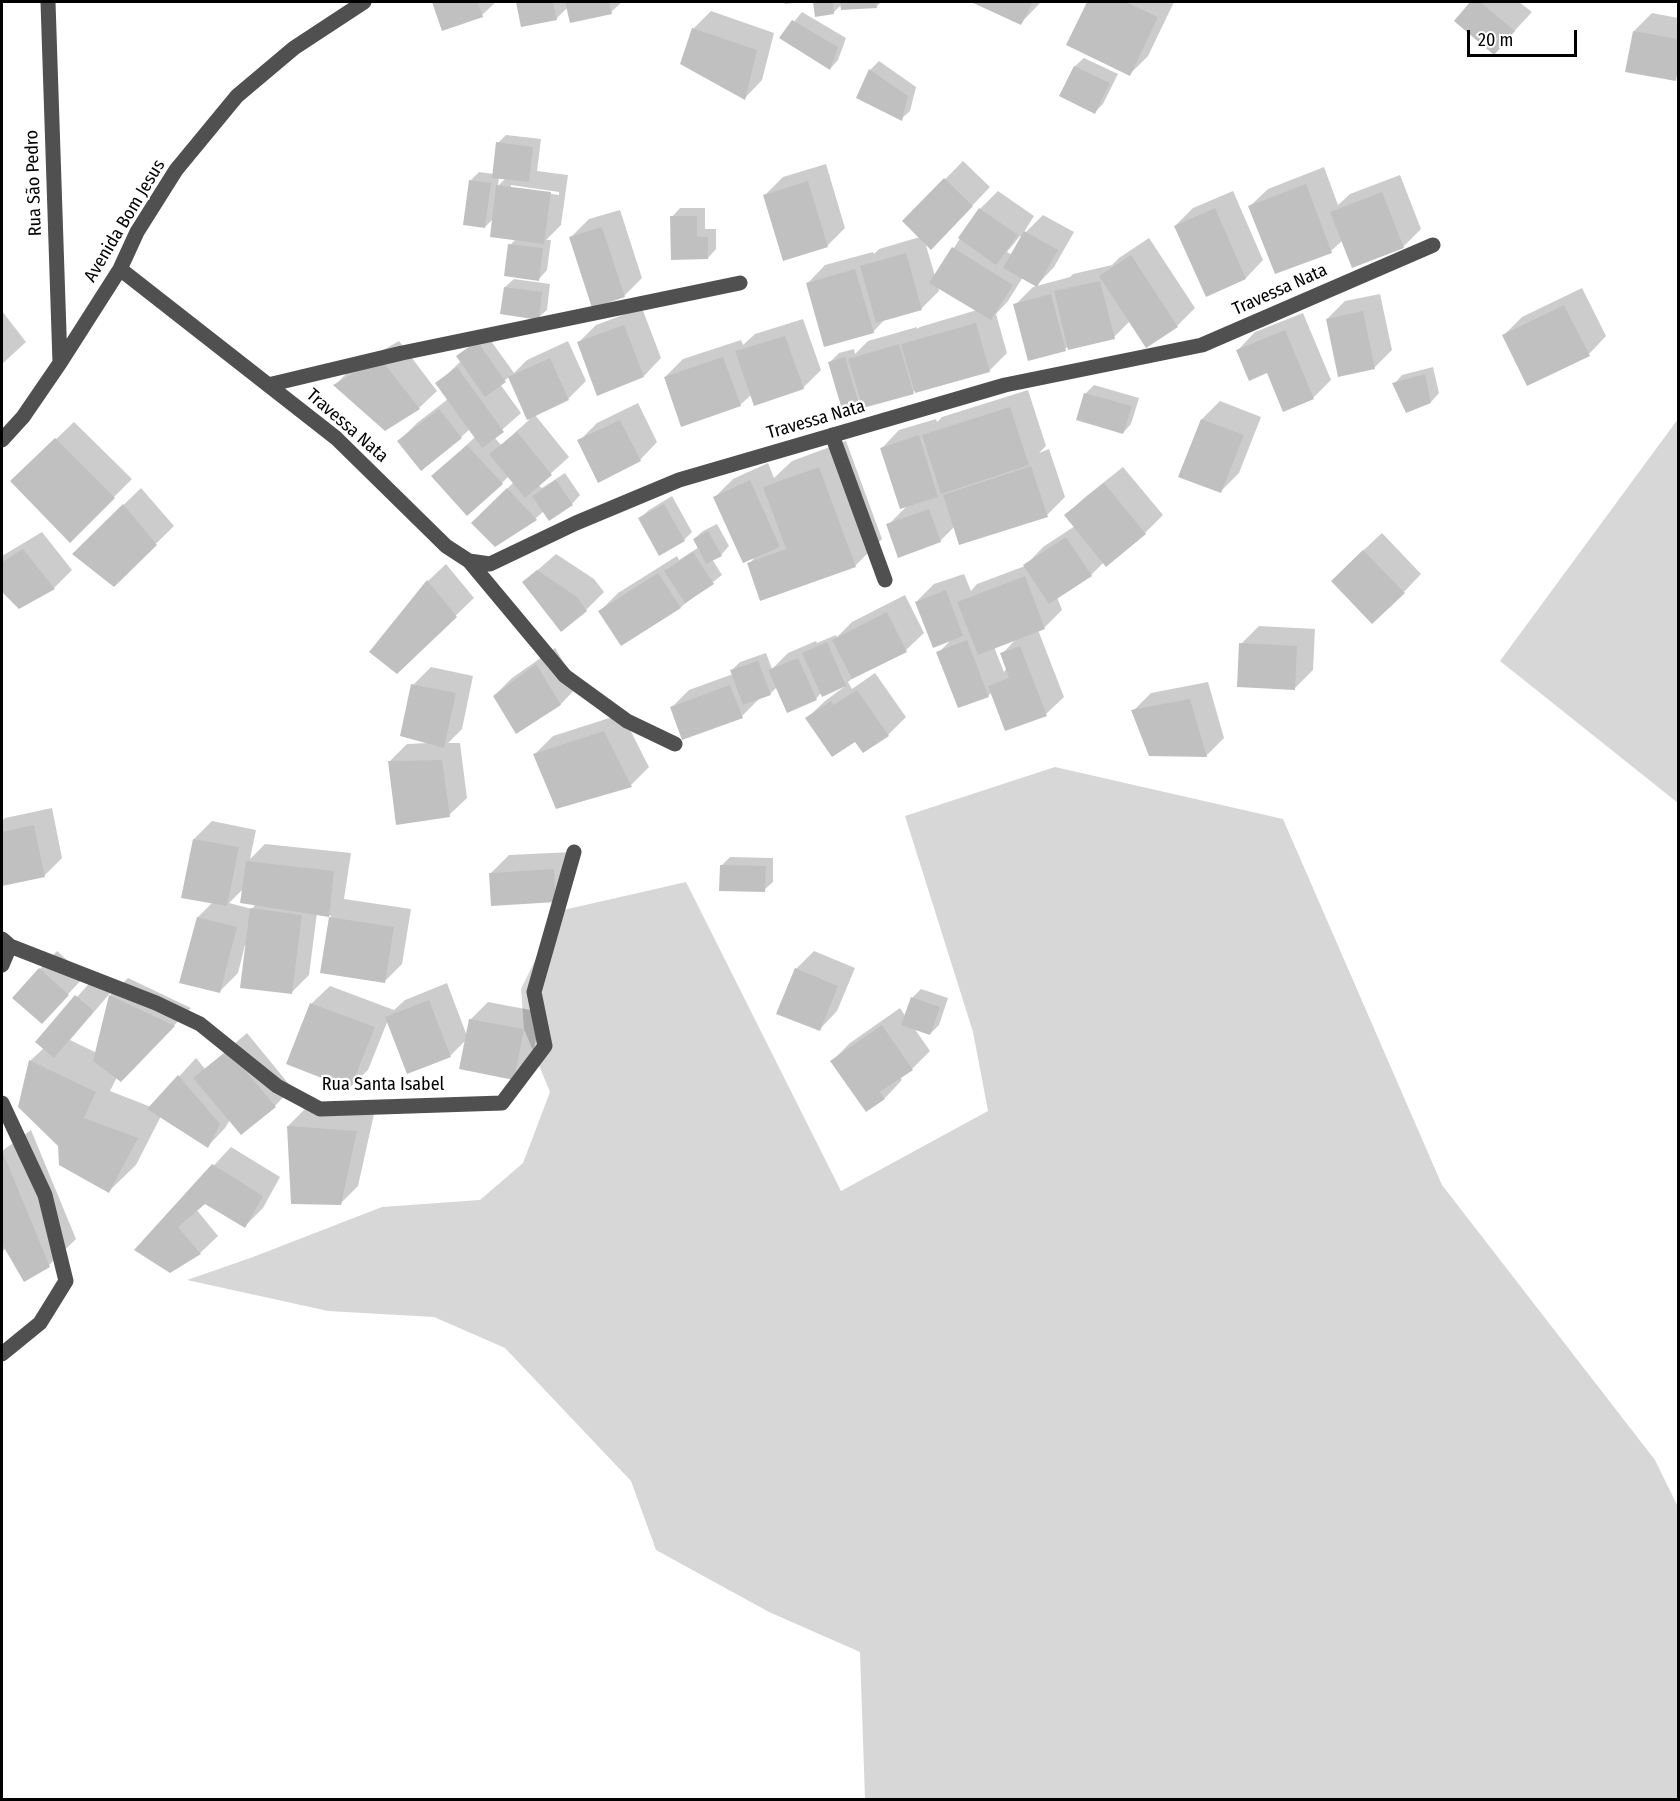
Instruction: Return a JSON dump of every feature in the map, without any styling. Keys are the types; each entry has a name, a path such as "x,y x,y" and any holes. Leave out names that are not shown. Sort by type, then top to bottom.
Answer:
{"street":[{"name":"Rua São Pedro","path":"48,2 60,363"},
{"name":"Avenida Bom Jesus","path":"2,440 23,417 60,363 120,269 137,232 176,170 237,96 294,48 364,2"},
{"name":"Travessa Nata","path":"120,269 336,438 446,546 469,561 490,564 576,523 679,480 1005,385 1202,345 1433,245"},
{"name":"Travessa Nata","path":"268,385 402,353 740,283"},
{"path":"832,435 885,580"},
{"path":"469,561 565,676 627,721 675,744"},
{"name":"Rua Santa Isabel","path":"6,942 156,1003 201,1024 277,1086 320,1108 501,1102 545,1046 534,992 574,852"},
{"path":"2,965 6,942"},
{"path":"2,1103 45,1195 66,1281 40,1323 2,1354"}],"shaded area":[{"path":"1678,419 1678,803 1500,661"},
{"path":"1055,767 1283,819 1442,1185 1655,1460 1678,1507 1678,1799 865,1799 860,1652 769,1612 656,1550 631,1481 505,1348 434,1317 328,1311 187,1280 382,1207 480,1200 523,1163 550,1092 524,1029 521,989 559,911 686,882 841,1191 988,1111 973,1032 905,816"}],"building":[{"path":"432,2 478,2 483,17 442,31"},
{"path":"516,2 553,2 557,20 521,27"},
{"path":"565,2 609,2 612,14 570,23"},
{"path":"813,2 833,2 834,14 815,17"},
{"path":"840,2 876,2 877,8 841,10"},
{"path":"971,2 1033,2 1021,25"},
{"path":"1087,2 1126,2 1158,17 1130,76 1066,45"},
{"path":"1470,2 1480,2 1515,31 1494,55 1454,21"},
{"path":"792,20 838,47 830,70 779,38"},
{"path":"692,28 757,50 745,100 680,64"},
{"path":"1633,31 1678,39 1676,81 1625,72"},
{"path":"1074,66 1110,83 1095,114 1059,96"},
{"path":"869,69 908,96 902,121 856,98"},
{"path":"496,142 533,147 529,182 492,178"},
{"path":"944,178 973,206 931,250 902,221"},
{"path":"469,180 491,183 485,228 463,225"},
{"path":"808,181 828,247 783,261 763,195"},
{"path":"1306,184 1332,253 1275,274 1248,206"},
{"path":"496,185 551,192 544,244 490,237"},
{"path":"1382,192 1404,248 1352,268 1330,212"},
{"path":"979,208 1018,235 996,265 958,238"},
{"path":"1215,208 1246,279 1206,297 1174,226"},
{"path":"670,216 697,216 697,237 708,237 708,259 671,260"},
{"path":"602,227 625,297 592,308 569,237"},
{"path":"1024,231 1058,250 1037,287 1003,268"},
{"path":"508,244 543,248 539,281 504,276"},
{"path":"952,247 1013,285 991,320 929,283"},
{"path":"906,253 922,310 876,323 860,266"},
{"path":"1131,255 1178,327 1146,348 1099,276"},
{"path":"855,269 874,333 824,347 806,283"},
{"path":"1100,281 1115,339 1068,350 1054,291"},
{"path":"504,287 542,292 539,320 500,314"},
{"path":"1051,294 1066,351 1028,361 1013,304"},
{"path":"1564,305 1590,356 1527,386 1502,335"},
{"path":"1363,311 1375,369 1338,377 1326,319"},
{"path":"976,323 990,372 915,393 901,344"},
{"path":"624,325 644,377 597,396 577,342"},
{"path":"1285,330 1314,399 1283,412 1267,373 1249,381 1236,350"},
{"path":"785,336 804,389 754,406 735,351"},
{"path":"477,341 506,382 485,397 456,356"},
{"path":"899,344 914,394 863,408 848,359"},
{"path":"723,357 741,406 681,427 664,377"},
{"path":"845,357 860,408 843,413 828,362"},
{"path":"380,358 420,409 385,431 333,385"},
{"path":"550,358 569,400 527,420 508,377"},
{"path":"457,367 504,432 482,448 435,383"},
{"path":"1425,374 1431,403 1406,413 1392,383"},
{"path":"1084,393 1132,406 1123,434 1076,420"},
{"path":"1010,407 1029,465 941,494 922,435"},
{"path":"439,409 462,438 421,471 397,441"},
{"path":"1201,419 1244,435 1221,493 1178,477"},
{"path":"620,420 641,461 598,483 577,440"},
{"path":"517,432 552,475 525,498 489,454"},
{"path":"919,435 938,497 900,509 880,448"},
{"path":"55,438 115,498 70,543 10,481"},
{"path":"467,445 503,484 467,516 431,476"},
{"path":"1031,466 1048,517 959,545 943,495"},
{"path":"819,467 856,567 760,601 747,563 786,549 763,487"},
{"path":"556,480 573,505 549,521 532,496"},
{"path":"750,480 780,547 743,563 713,497"},
{"path":"1104,483 1146,534 1106,567 1064,515"},
{"path":"507,488 537,520 495,547 471,523"},
{"path":"123,504 157,545 114,587 72,554"},
{"path":"664,504 685,541 659,556 638,518"},
{"path":"929,509 941,542 898,558 886,524"},
{"path":"708,531 722,556 706,564 693,539"},
{"path":"1066,537 1092,576 1049,604 1023,565"},
{"path":"23,549 55,589 19,609 2,592 2,562"},
{"path":"1363,550 1405,593 1372,624 1331,581"},
{"path":"693,552 714,584 685,603 664,571"},
{"path":"537,570 577,597 587,611 561,632 522,582"},
{"path":"658,573 681,608 621,646 598,611"},
{"path":"1025,576 1045,629 978,655 957,602"},
{"path":"427,580 457,617 397,674 369,652"},
{"path":"946,590 963,636 933,648 915,602"},
{"path":"887,612 907,652 852,679 832,640"},
{"path":"967,640 989,697 958,708 936,652"},
{"path":"827,642 846,686 822,697 802,653"},
{"path":"1239,643 1297,646 1295,690 1237,687"},
{"path":"1020,646 1047,716 1005,731 988,686 1009,678 1000,653"},
{"path":"798,658 817,700 787,713 768,670"},
{"path":"758,661 771,695 743,705 730,670"},
{"path":"536,664 561,705 516,734 493,696"},
{"path":"411,684 456,693 444,748 400,736"},
{"path":"730,685 743,718 682,740 670,707"},
{"path":"857,690 889,736 863,753 855,742 832,757 805,718 831,701 833,705"},
{"path":"1190,699 1207,757 1149,756 1131,710"},
{"path":"604,731 632,787 556,809 533,754"},
{"path":"442,760 450,817 396,825 388,761"},
{"path":"34,825 45,877 2,886 2,832"},
{"path":"193,839 239,847 227,906 181,898"},
{"path":"246,861 334,871 329,917 240,903"},
{"path":"720,865 766,866 765,892 719,891"},
{"path":"554,869 556,902 491,906 489,873"},
{"path":"250,908 302,915 292,994 240,988"},
{"path":"197,917 237,927 220,993 179,983"},
{"path":"329,917 394,927 385,983 320,973"},
{"path":"39,968 69,995 42,1024 12,998"},
{"path":"795,968 838,986 820,1031 776,1014"},
{"path":"75,995 94,1011 54,1058 35,1042"},
{"path":"109,995 175,1026 121,1082 93,1061"},
{"path":"911,997 940,1007 930,1035 901,1025"},
{"path":"429,1000 451,1057 407,1074 385,1017"},
{"path":"310,1003 375,1027 350,1089 286,1064"},
{"path":"469,1019 524,1029 514,1080 459,1069"},
{"path":"882,1025 913,1070 880,1092 885,1099 866,1112 830,1061"},
{"path":"228,1050 276,1107 241,1135 193,1078"},
{"path":"29,1060 96,1092 84,1118 138,1138 109,1193 59,1165 58,1146 18,1107"},
{"path":"178,1075 220,1124 208,1148 147,1109"},
{"path":"287,1126 357,1131 341,1205 291,1204"},
{"path":"4,1155 50,1267 24,1282 2,1244 2,1157"},
{"path":"212,1164 263,1196 245,1228 205,1204 178,1227 201,1254 170,1273 134,1250"}]}
